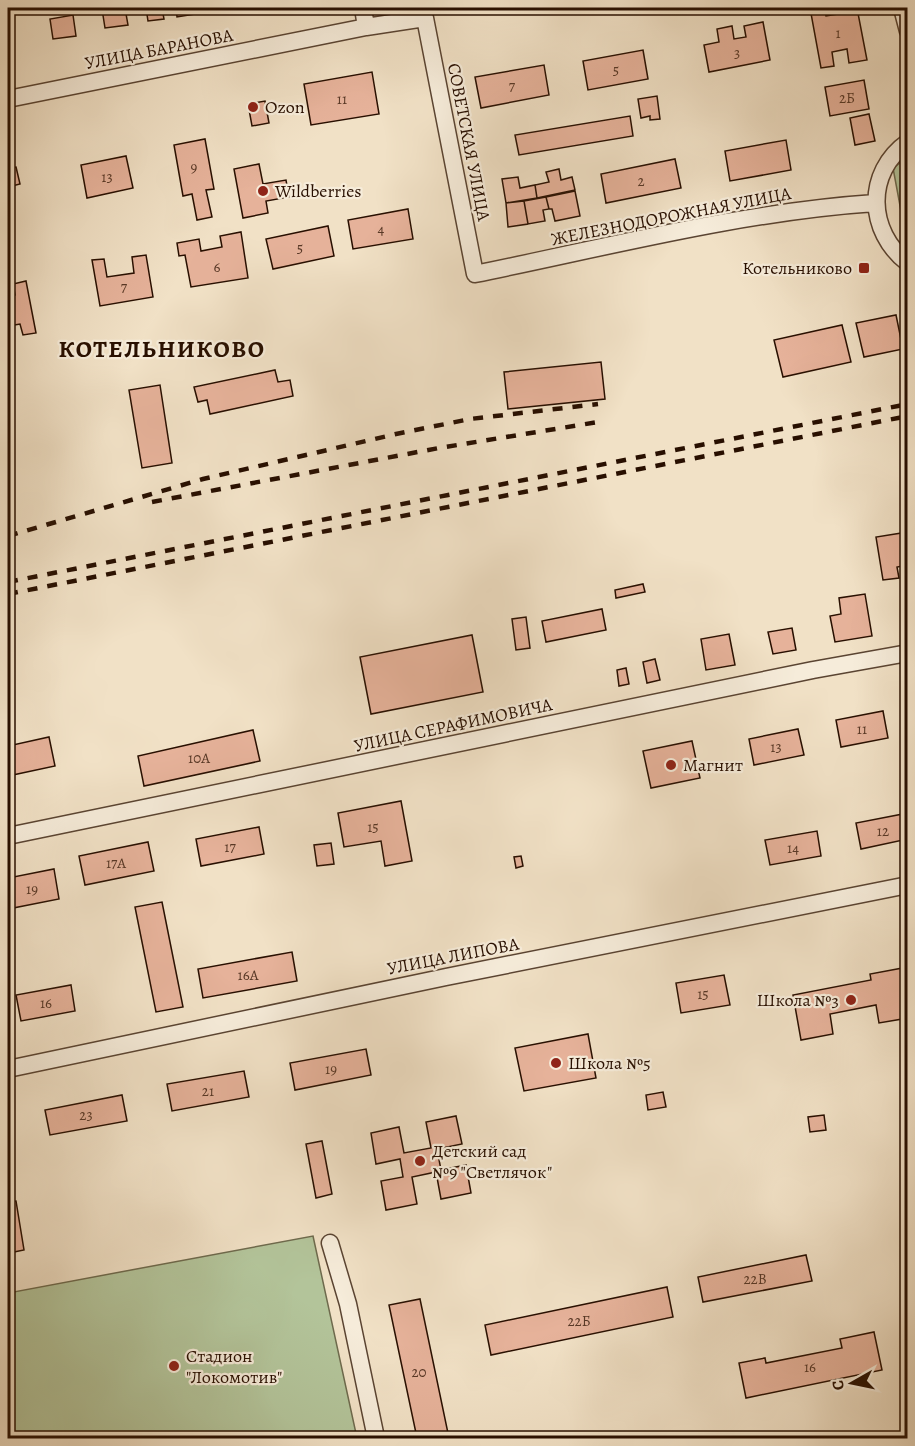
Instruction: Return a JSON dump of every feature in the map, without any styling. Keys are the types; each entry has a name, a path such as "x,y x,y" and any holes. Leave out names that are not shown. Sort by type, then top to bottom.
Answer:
{"street":[{"path":"363,8 366,27"},
{"path":"902,8 908,30"},
{"name":"УЛИЦА БАРАНОВА","path":"8,99 366,27 425,18"},
{"name":"СОВЕТСКАЯ УЛИЦА","path":"425,18 476,274"},
{"path":"908,142 886,164 880,176 875,204 884,236 893,250 908,262"},
{"name":"ЖЕЛЕЗНОДОРОЖНАЯ УЛИЦА","path":"476,274 715,225 819,207 875,204"},
{"name":"УЛИЦА СЕРАФИМОВИЧА","path":"8,836 813,670 908,653"},
{"name":"УЛИЦА ЛИПОВА","path":"8,1069 446,977 908,885"},
{"path":"330,1243 348,1304 376,1438"}],"green space":[{"path":"907,158 907,243 893,168"},
{"name":"Стадион \"Локомотив\"","path":"313,1236 357,1438 8,1438 8,1293"}],"building":[{"path":"125,8 128,25 105,28 102,9"},
{"path":"146,8 162,8 164,19 148,21"},
{"path":"176,8 195,8 196,14 177,17"},
{"path":"204,8 226,8 226,9 205,13"},
{"path":"252,8 265,8 265,11 252,12"},
{"path":"810,8 824,8 826,16 839,14 837,8 857,8 867,60 849,63 847,49 832,52 834,66 821,68"},
{"path":"73,15 76,36 53,39 50,19"},
{"path":"763,22 770,60 709,72 704,45 719,42 717,29 732,26 734,39 746,37 744,26"},
{"path":"643,50 648,79 588,90 583,61"},
{"path":"544,65 549,95 481,108 475,77"},
{"path":"372,72 379,114 311,125 304,84"},
{"path":"864,80 869,109 830,116 825,87"},
{"path":"657,96 660,119 650,120 650,116 641,118 638,99"},
{"path":"265,101 269,123 252,126 248,104"},
{"path":"869,114 875,141 855,145 850,118"},
{"path":"630,116 633,136 519,155 515,135"},
{"path":"205,139 214,189 206,190 212,217 197,220 192,194 183,196 174,145"},
{"path":"786,140 791,170 730,181 725,151"},
{"path":"126,156 133,188 87,198 81,165"},
{"path":"675,159 681,188 606,203 601,174"},
{"name":"Wildberries","path":"259,164 263,184 286,180 289,197 266,201 268,213 243,218 234,169"},
{"path":"16,167 20,184 8,187 8,168"},
{"path":"559,169 561,180 572,177 575,190 537,198 535,185 549,182 546,172"},
{"path":"518,177 520,188 535,185 537,198 506,203 502,179"},
{"path":"8,187 12,205 8,206"},
{"path":"575,191 580,216 555,221 546,197"},
{"path":"546,197 549,209 543,210 545,221 528,224 524,201"},
{"path":"524,201 528,224 508,227 506,203"},
{"path":"408,209 413,239 353,249 348,220"},
{"path":"328,226 334,256 273,269 266,239"},
{"path":"241,232 248,278 191,287 185,255 179,256 177,243 199,239 201,251 222,247 220,236"},
{"path":"146,255 153,297 100,306 92,260 104,259 107,277 134,273 132,257"},
{"path":"26,281 36,333 23,335 20,324 8,326 8,297 15,295 13,284"},
{"path":"896,315 903,349 864,357 856,323"},
{"path":"842,325 851,362 783,377 774,340"},
{"path":"601,362 605,399 508,409 504,372"},
{"path":"275,370 278,382 290,380 293,396 210,414 207,400 198,402 194,387"},
{"path":"160,385 172,463 142,468 129,390"},
{"path":"908,532 908,565 897,567 899,578 883,580 876,537"},
{"path":"643,584 645,592 616,598 615,590"},
{"path":"865,594 872,636 835,642 830,616 841,614 839,598"},
{"path":"602,609 606,630 546,642 542,621"},
{"path":"526,617 530,648 516,650 512,619"},
{"path":"792,628 796,650 773,654 768,632"},
{"path":"729,634 735,665 706,670 701,639"},
{"path":"472,635 483,692 371,714 360,657"},
{"path":"655,659 660,680 647,683 643,662"},
{"path":"626,668 629,684 619,686 617,670"},
{"path":"883,711 888,738 841,747 836,720"},
{"path":"798,729 804,755 754,765 749,739"},
{"path":"253,730 260,761 144,786 138,756"},
{"path":"49,737 55,766 8,776 8,746"},
{"name":"Магнит","path":"692,741 700,778 651,788 643,751"},
{"path":"401,801 412,861 385,866 381,841 344,847 338,813"},
{"path":"908,813 908,839 861,849 856,823"},
{"path":"259,827 264,854 201,866 196,839"},
{"path":"817,831 821,856 770,865 765,840"},
{"path":"148,842 154,871 85,885 79,856"},
{"path":"331,843 334,864 317,866 314,845"},
{"path":"521,856 523,866 516,868 514,857"},
{"path":"54,869 59,899 8,909 8,878"},
{"path":"162,902 183,1007 156,1012 135,907"},
{"path":"292,952 297,981 203,998 198,969"},
{"name":"Школа №3","path":"908,967 908,1018 879,1023 876,1005 830,1014 833,1034 801,1040 793,995 871,980 870,974"},
{"path":"724,975 730,1005 681,1013 676,983"},
{"path":"71,985 75,1011 21,1021 16,995"},
{"name":"Школа №5","path":"588,1034 596,1078 524,1091 515,1048"},
{"path":"366,1049 371,1075 295,1090 290,1063"},
{"path":"244,1071 249,1097 172,1111 167,1084"},
{"path":"663,1092 666,1107 648,1110 646,1095"},
{"path":"122,1095 127,1121 50,1135 45,1110"},
{"path":"824,1115 826,1130 810,1132 808,1117"},
{"name":"Детский сад №9 \"Светлячок\"","path":"456,1116 462,1144 437,1149 441,1170 466,1165 471,1193 441,1199 436,1172 412,1177 417,1204 386,1210 381,1181 403,1177 400,1159 376,1164 371,1133 399,1127 404,1153 431,1148 426,1122"},
{"path":"322,1141 332,1194 316,1198 306,1144"},
{"path":"16,1201 24,1250 9,1253 8,1202"},
{"path":"806,1255 812,1281 703,1302 698,1277"},
{"path":"667,1287 673,1317 491,1355 485,1325"},
{"path":"420,1299 449,1438 417,1438 389,1305"},
{"path":"874,1332 882,1370 746,1398 739,1363 765,1358 766,1363 842,1348 840,1339"},
{"path":"696,1433 697,1438 666,1438"}],"railway":[{"path":"8,536 203,479 396,434 470,419 598,404"},
{"path":"8,582 908,404"},
{"path":"8,594 908,416"},
{"path":"152,502 439,448 598,422"}],"place":[{"name":"Ozon","path":"253,107"},
{"name":"Wildberries","path":"263,191"},
{"name":"Котельниково","path":"864,268"},
{"name":"Магнит","path":"671,765"},
{"name":"Школа №3","path":"851,1000"},
{"name":"Школа №5","path":"556,1063"},
{"name":"Детский сад №9 \"Светлячок\"","path":"420,1161"},
{"name":"Стадион \"Локомотив\"","path":"174,1366"}],"district":[{"name":"КОТЕЛЬНИКОВО","path":"162,349"}]}
